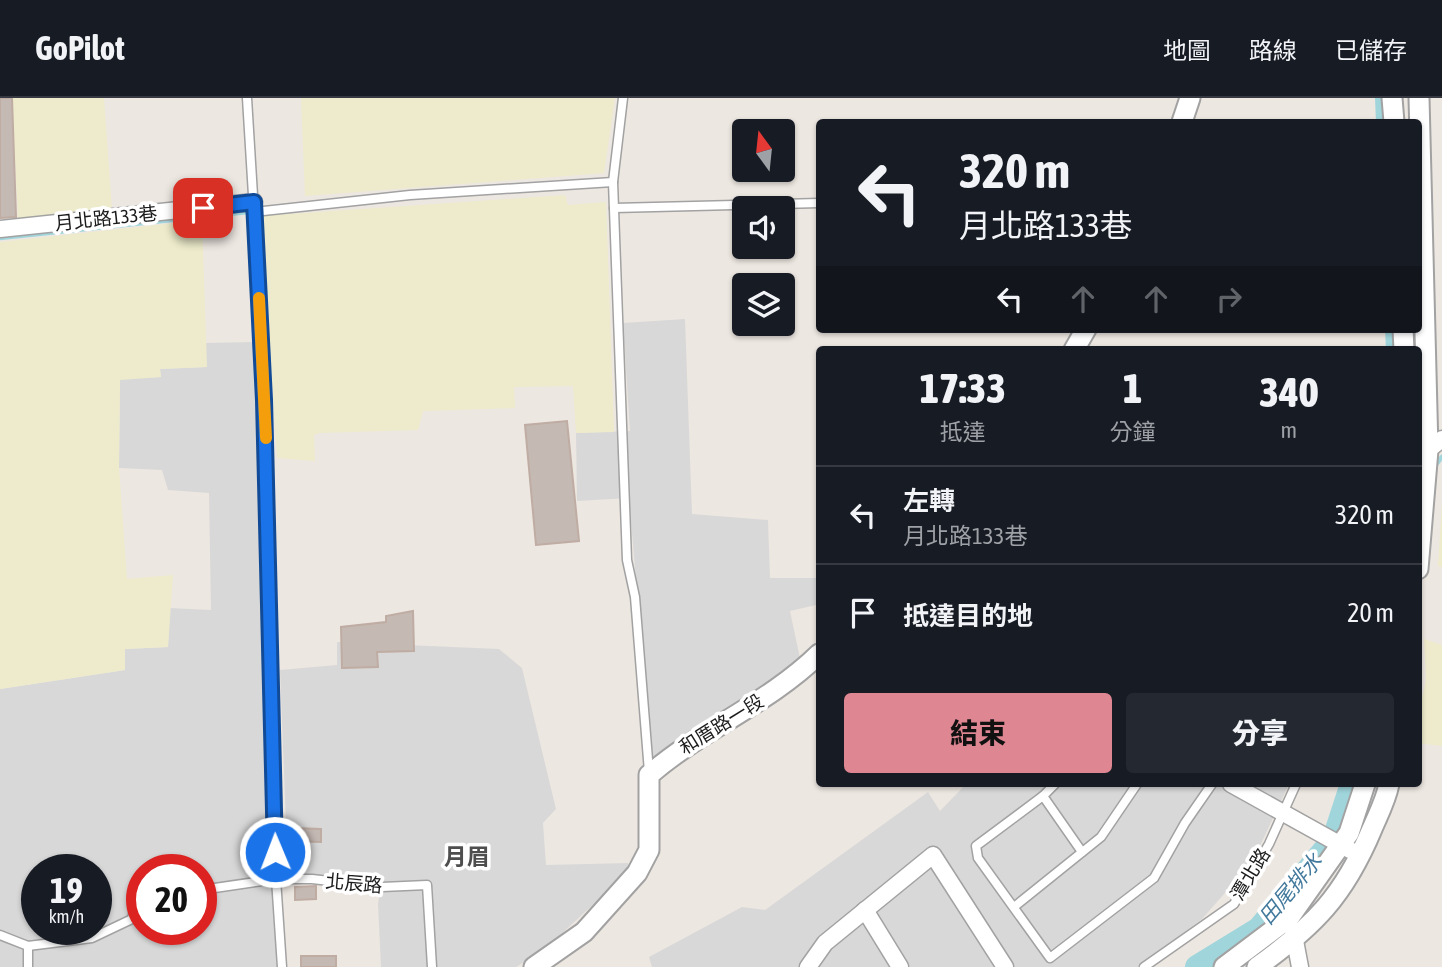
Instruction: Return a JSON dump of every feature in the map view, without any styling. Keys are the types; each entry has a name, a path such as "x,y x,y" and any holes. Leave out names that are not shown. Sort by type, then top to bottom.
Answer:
{"street":[{"path":"1183,119 1190,98"},
{"path":"1392,98 1394,119"},
{"path":"1419,98 1420,119"},
{"path":"1422,202 1429,446 1422,524"},
{"name":"月北路133巷","path":"0,229 254,207"},
{"name":"和厝路一段","path":"649,775 681,747 744,712 816,656"},
{"path":"534,967 584,932 637,873 649,850 649,775"},
{"path":"1236,787 1343,844 1360,858"},
{"path":"1224,967 1289,918 1343,844 1364,787"},
{"path":"1257,967 1296,939 1331,905 1360,858 1388,787"},
{"path":"808,967 825,943 933,855 1005,967"},
{"path":"865,911 900,967"},
{"path":"1289,918 1296,939 1300,967"}],"lane":[{"path":"247,98 264,388 276,879 282,967"},
{"path":"623,98 613,182 627,560 635,597 649,775"},
{"path":"254,207 613,182"},
{"path":"614,208 816,203"},
{"path":"1052,787 976,846 978,858 1050,958 1154,878 1185,823 1210,787"},
{"path":"1014,907 1101,837 1135,787"},
{"name":"潭北路","path":"1144,967 1234,904 1295,787"},
{"path":"1043,796 1082,852"},
{"name":"北辰路","path":"217,888 276,879 312,879 383,887 426,885 432,967"},
{"path":"0,935 27,946 92,938 126,922"},
{"path":"27,946 28,967"}],"shaded area":[{"path":"12,98 104,98 112,210 18,219"},
{"path":"301,98 615,98 604,173 305,196"},
{"path":"565,195 568,205 606,202 614,432 576,433 573,386 514,387 515,408 423,411 418,430 319,433 314,435 315,461 277,458 261,216"},
{"path":"202,220 207,367 160,369 161,377 120,380 119,468 127,579 173,575 168,647 125,649 125,670 0,689 0,242"},
{"path":"685,319 692,514 768,520 770,578 816,578 816,605 790,611 801,663 658,761 651,755 629,498 577,501 576,433 630,431 623,323"},
{"path":"256,342 265,681 278,967 0,967 0,689 125,670 125,649 168,647 170,608 211,610 209,493 168,490 162,470 119,468 120,379 161,377 160,369 206,367 206,343"},
{"path":"1442,503 1442,567 1438,566"},
{"path":"1424,639 1442,645 1442,746 1422,744 1422,698 1426,679"},
{"path":"337,642 499,649 522,668 556,809 543,823 546,865 628,863 628,872 543,951 516,967 381,967 378,904 381,882 288,874 280,670 337,665"},
{"path":"963,787 1288,787 1253,861 1202,919 1139,967 652,967 649,957 742,907 765,910 928,792 940,811"}],"building":[{"path":"0,98 12,98 16,217 0,218"},
{"path":"567,421 579,541 536,545 525,425"},
{"path":"413,611 414,651 377,652 378,667 342,668 341,627 386,622 386,616"},
{"path":"294,828 321,829 321,842 294,841"},
{"path":"316,886 316,899 295,900 295,887"},
{"path":"301,956 336,956 336,967 301,967"}],"waterway":[{"path":"1382,98 1383,119"},
{"path":"0,238 248,212"},
{"path":"1392,333 1393,346"},
{"path":"1434,467 1442,457"},
{"name":"田尾排水","path":"1197,967 1259,929 1334,839 1351,787"}],"slow traffic":[{"path":"259,298 266,438"}],"district":[{"name":"月眉","path":"467,857"}],"route":[{"path":"203,208 254,202 264,400 275,852"}]}
